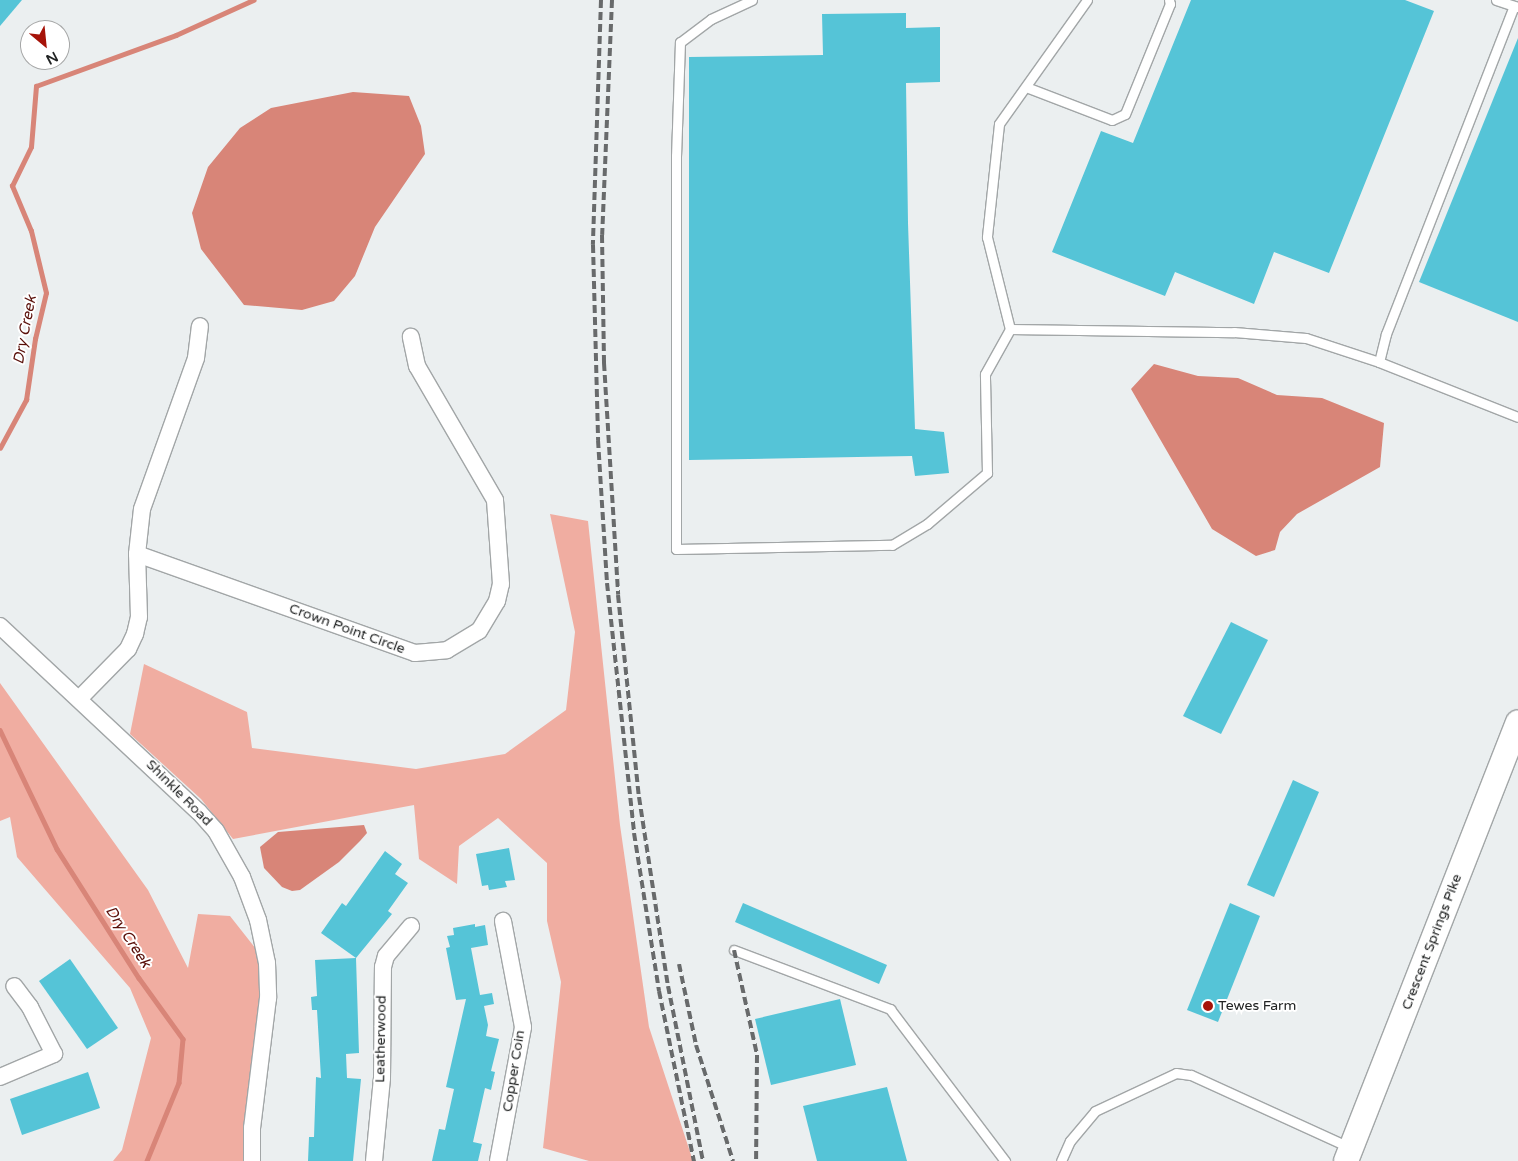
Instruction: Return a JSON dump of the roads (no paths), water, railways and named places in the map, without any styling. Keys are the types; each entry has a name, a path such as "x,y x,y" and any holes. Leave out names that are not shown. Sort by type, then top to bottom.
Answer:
{"main road":[{"name":"Crescent Springs Pike","path":"1349,1155 1518,722"}],"street":[{"path":"79,698 128,649 135,634 139,617 137,554 142,509 194,366 200,326"},
{"name":"Crown Point Circle","path":"137,554 415,653 447,650 479,631 490,616 501,584 494,500 489,485 417,366 411,337"},
{"name":"Shinkle Road","path":"0,626 199,812 233,858 246,886 258,920 267,972 268,998 252,1128 252,1161"},
{"name":"Copper Coin","path":"498,1161 523,1027 503,921"},
{"name":"Leatherwood","path":"374,1161 382,1078 383,967 386,956 411,926"},
{"path":"0,1077 54,1054 30,1007 14,986"}],"lane":[{"path":"752,0 710,19 680,42 676,156 676,549 892,545 927,524 987,473 985,374 1010,329 987,237 999,124 1087,0"},
{"path":"1026,87 1112,120 1125,114 1170,4 1169,0"},
{"path":"1379,362 1386,334 1516,7 1496,0"},
{"path":"1010,329 1234,332 1306,338 1379,362 1518,417"},
{"path":"734,950 890,1010 1001,1160"},
{"path":"1060,1161 1070,1141 1095,1111 1176,1073 1191,1075 1349,1155"}],"waterway":[{"path":"0,448 26,400 35,339 46,293 31,231 12,186 31,147 36,86 176,35 253,0"},
{"name":"Dry Creek","path":"0,730 57,849 139,978 183,1039 179,1083 147,1161"}],"railway":[{"path":"601,0 593,245 598,440 607,583 634,833 659,991 694,1161"},
{"path":"612,0 602,235 604,363 618,595 639,797 668,986 703,1161"},
{"path":"734,950 757,1055 756,1161"},
{"path":"679,964 696,1045 733,1161"}],"place":[{"name":"Tewes Farm","path":"1208,1006"}]}
